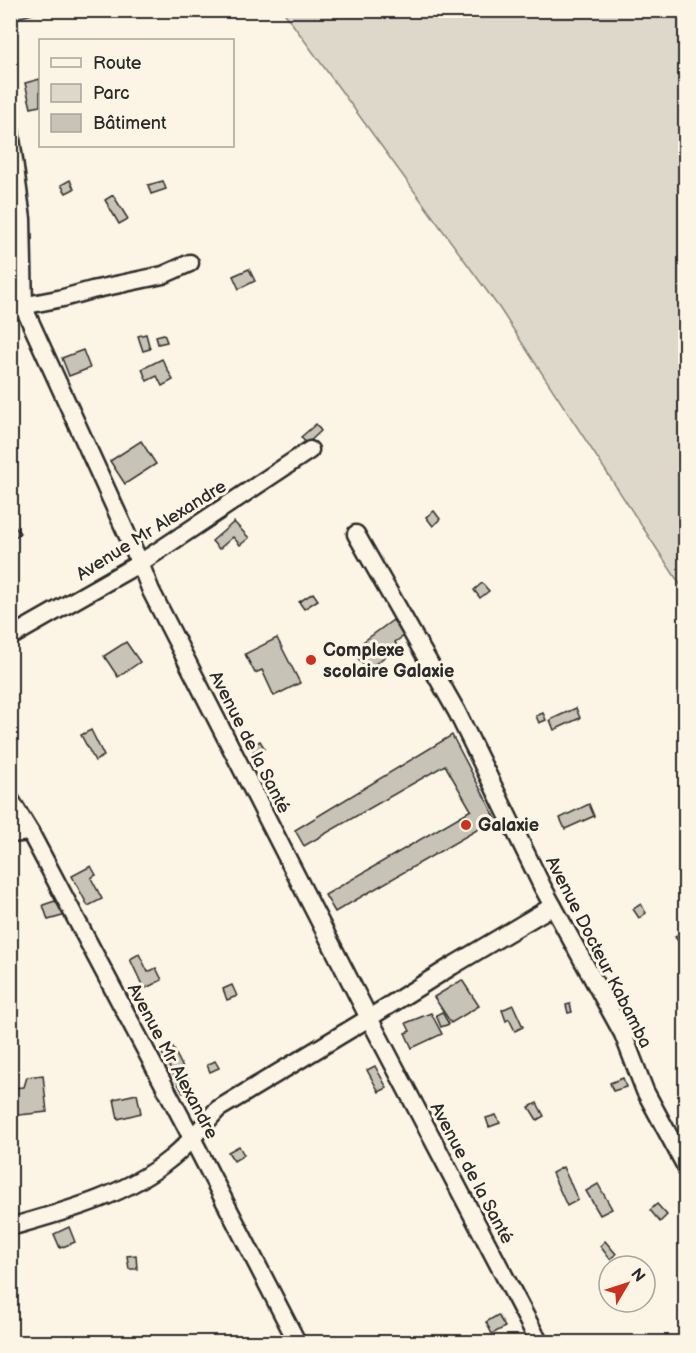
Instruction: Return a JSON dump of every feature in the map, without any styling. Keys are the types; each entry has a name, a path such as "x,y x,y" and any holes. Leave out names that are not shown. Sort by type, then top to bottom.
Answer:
{"street":[{"name":"Avenue de la Santé","path":"10,131 22,219 17,310 140,563 151,591 369,1018 539,1342"},
{"path":"17,310 32,304 163,275 190,263"},
{"name":"Avenue Mr Alexandre","path":"10,637 140,563 310,450"},
{"name":"Avenue Docteur Kabamba","path":"356,534 457,712 553,906 623,1034 645,1091 686,1167"},
{"name":"Avenue Mr Alexandre","path":"10,800 30,832 297,1342"},
{"path":"10,834 30,832"},
{"path":"10,1227 66,1211 140,1180 171,1159 218,1109 553,906"}],"green space":[{"path":"283,11 685,11 685,592 500,309"}],"building":[{"path":"10,10 35,10 36,13 10,20"},
{"path":"39,79 39,106 31,108 25,83"},
{"path":"70,180 74,189 66,193 61,185"},
{"path":"163,181 166,189 151,194 148,185"},
{"path":"113,195 128,219 119,224 105,200"},
{"path":"249,269 255,281 239,289 233,276"},
{"path":"146,334 150,349 143,351 138,336"},
{"path":"164,334 167,342 158,344 156,336"},
{"path":"83,350 90,368 69,376 62,358"},
{"path":"162,359 173,380 162,386 157,376 147,381 142,369"},
{"path":"316,424 321,431 307,444 301,437"},
{"path":"141,441 156,464 125,484 110,461"},
{"path":"434,511 440,519 433,526 426,517"},
{"path":"10,521 20,533 13,539 10,535"},
{"path":"234,522 249,538 240,545 233,537 219,549 212,541"},
{"path":"482,583 489,591 480,598 474,590"},
{"path":"313,593 318,600 304,609 299,602"},
{"path":"393,620 404,636 395,642 398,647 367,670 352,650"},
{"path":"277,638 300,683 274,696 262,670 255,673 245,654"},
{"path":"126,642 140,662 118,677 104,656"},
{"path":"576,708 580,718 554,730 550,720"},
{"path":"543,713 546,720 539,723 536,716"},
{"path":"91,730 104,756 95,761 81,735"},
{"name":"Galaxie","path":"452,735 496,819 335,912 325,895 471,810 445,765 304,846 295,830"},
{"path":"260,741 265,749 256,754 251,746"},
{"path":"589,804 594,816 565,829 560,818"},
{"path":"91,866 96,875 91,878 102,899 88,906 72,876"},
{"path":"61,899 66,915 48,920 43,905"},
{"path":"641,904 646,913 639,918 633,909"},
{"path":"683,930 686,933 686,943 682,946 675,937"},
{"path":"139,954 148,972 156,968 162,980 144,989 130,959"},
{"path":"462,980 479,1006 451,1023 434,997"},
{"path":"232,985 237,996 227,1000 223,989"},
{"path":"570,1004 572,1012 568,1013 566,1005"},
{"path":"513,1005 523,1027 515,1031 509,1019 506,1021 502,1010"},
{"path":"442,1012 449,1024 441,1027 436,1015"},
{"path":"431,1013 442,1034 412,1048 405,1033 410,1031 406,1023"},
{"path":"173,1048 193,1088 183,1093 162,1053"},
{"path":"215,1061 219,1068 210,1072 207,1065"},
{"path":"375,1066 387,1088 379,1092 367,1070"},
{"path":"43,1075 47,1112 10,1116 10,1088 24,1087 27,1077"},
{"path":"623,1078 626,1087 613,1091 610,1083"},
{"path":"137,1094 141,1113 118,1119 114,1099"},
{"path":"537,1103 544,1116 537,1120 529,1107"},
{"path":"496,1115 500,1123 489,1127 486,1118"},
{"path":"239,1146 244,1155 234,1161 228,1152"},
{"path":"563,1167 578,1200 567,1206 552,1173"},
{"path":"598,1184 612,1209 600,1215 586,1191"},
{"path":"657,1204 667,1215 660,1222 650,1210"},
{"path":"69,1227 75,1242 60,1248 54,1234"},
{"path":"605,1241 616,1254 606,1254 600,1246"},
{"path":"136,1255 137,1269 129,1269 127,1256"},
{"path":"498,1315 505,1327 492,1334 486,1322"}],"place":[{"name":"Complexe scolaire Galaxie","path":"311,660"},
{"name":"Galaxie","path":"466,825"}]}
